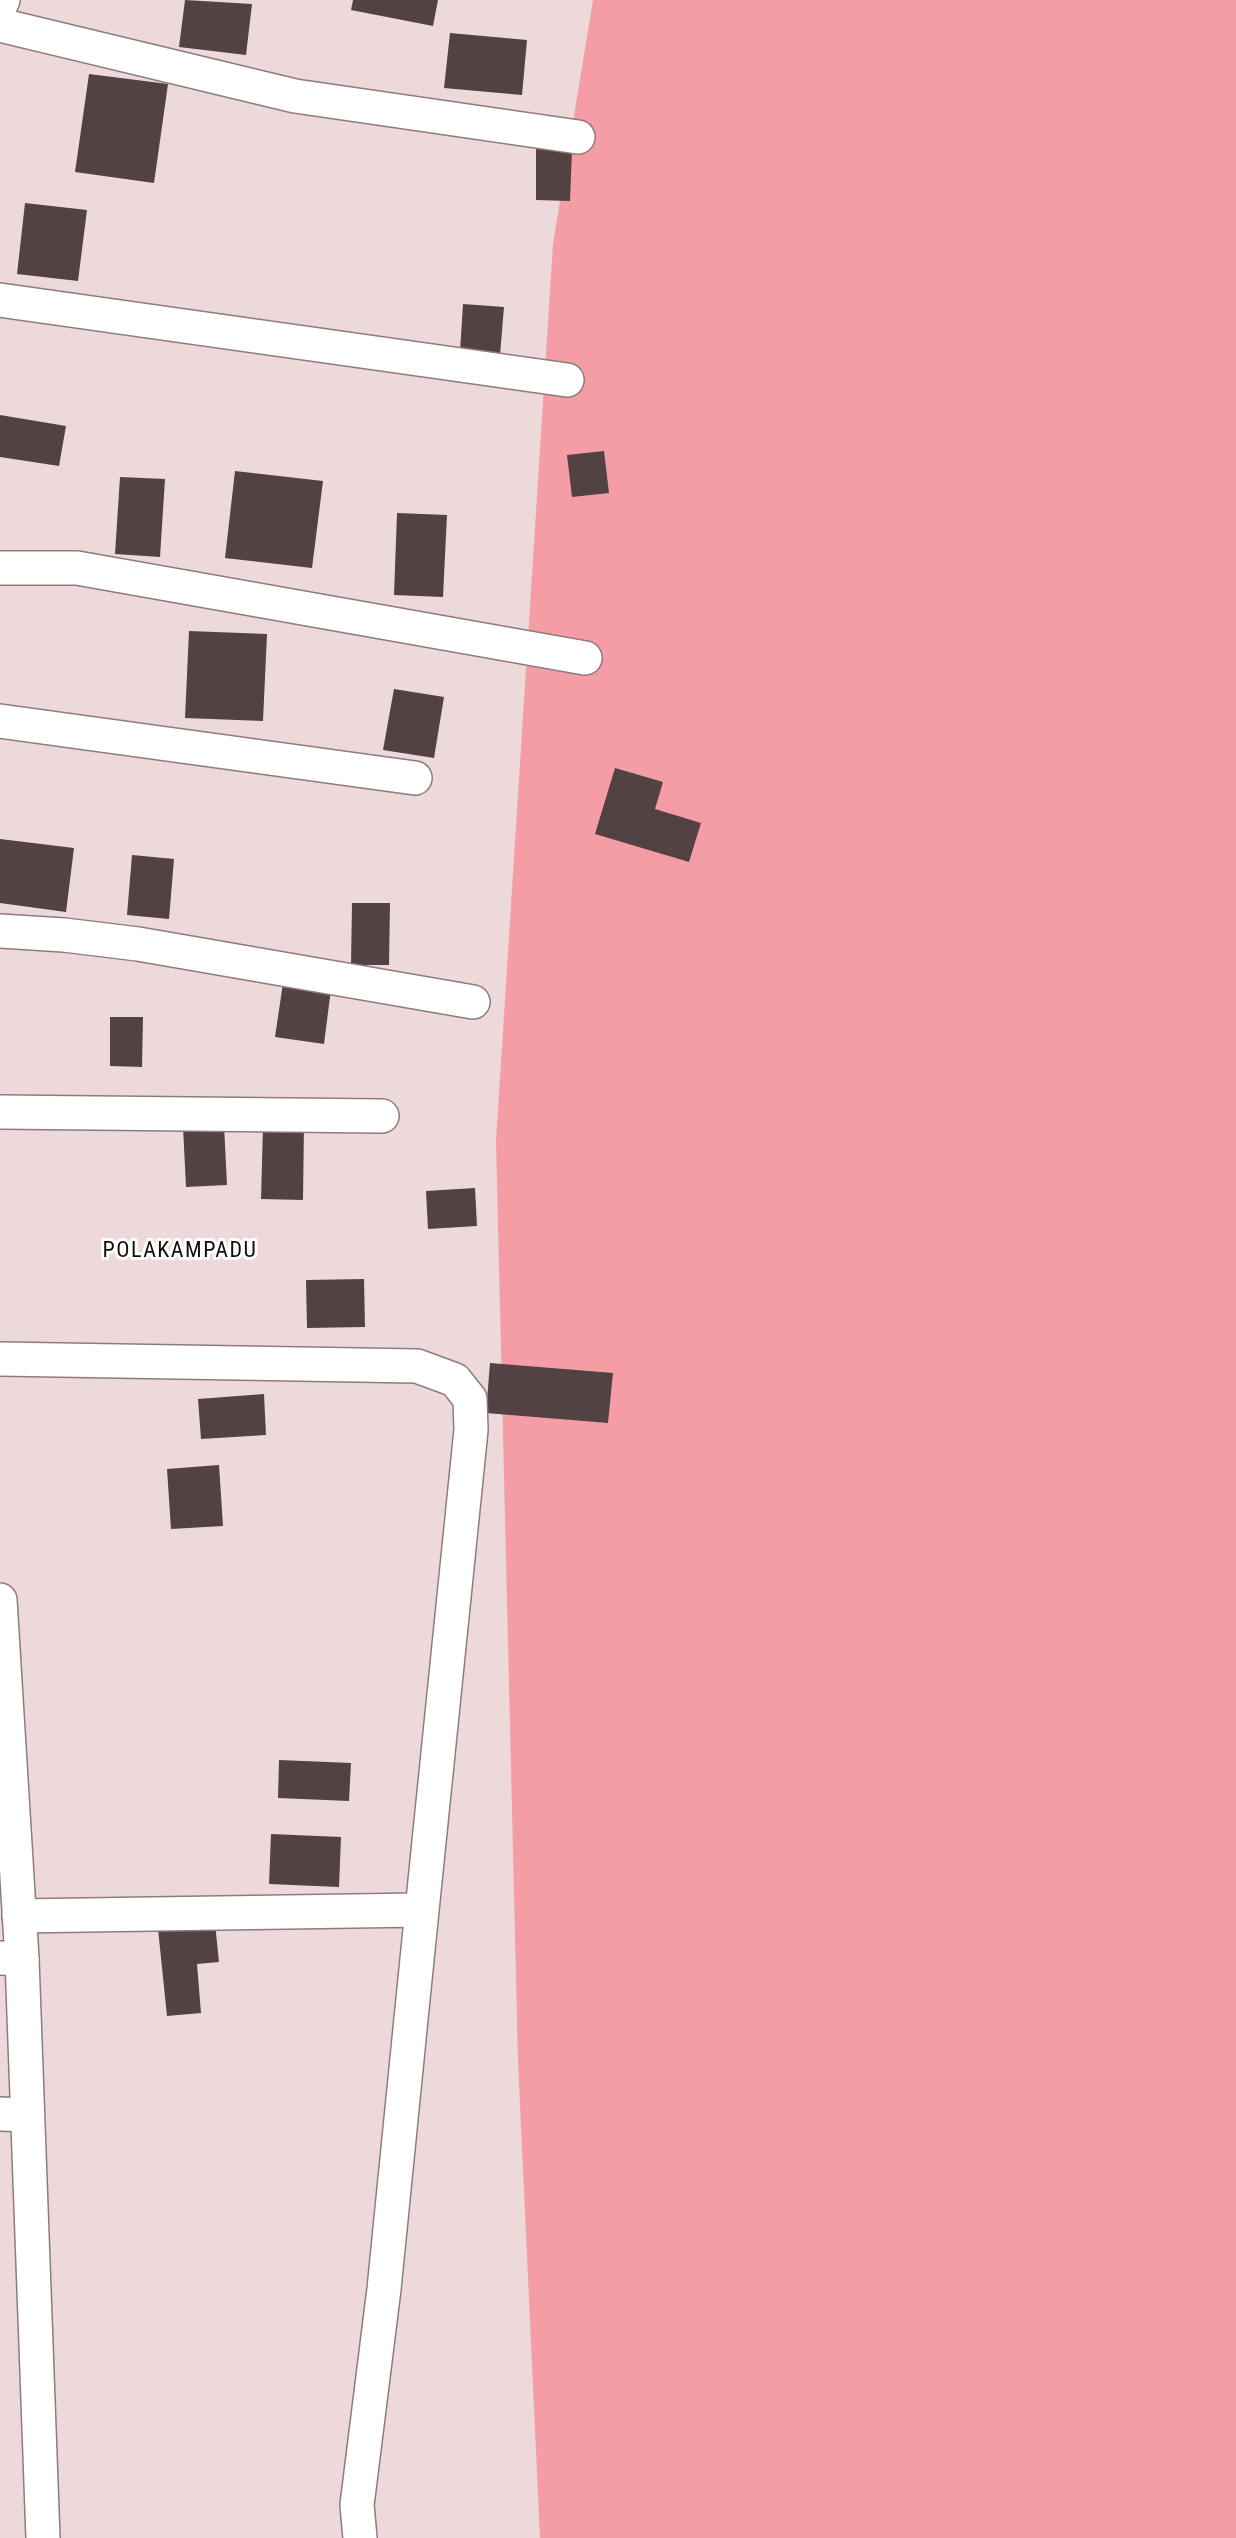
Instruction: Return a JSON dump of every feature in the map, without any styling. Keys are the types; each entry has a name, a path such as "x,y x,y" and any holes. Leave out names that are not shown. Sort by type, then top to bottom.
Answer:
{"street":[{"path":"0,6 3,0"},
{"path":"0,26 295,96 578,137"},
{"path":"0,300 567,380"},
{"path":"0,568 77,568 585,658"},
{"path":"0,721 415,778"},
{"path":"0,931 64,935 138,944 473,1002"},
{"path":"0,1112 382,1116"},
{"path":"0,1359 417,1366 455,1380 470,1398 471,1430 420,1910 384,2289 357,2505 360,2538"},
{"path":"0,1600 19,1916 11,1959 13,2114 42,2538"},
{"path":"19,1916 420,1910"}],"shaded area":[{"path":"593,0 1236,0 1236,2538 540,2538 518,2061 496,1141 553,244"}],"building":[{"path":"185,0 252,4 246,55 179,47"},
{"path":"353,0 438,0 433,26 351,10"},
{"path":"450,33 527,40 522,95 444,88"},
{"path":"89,74 168,84 154,183 75,172"},
{"path":"536,149 572,150 570,201 536,200"},
{"path":"25,203 87,210 78,281 17,274"},
{"path":"463,304 504,307 500,355 460,351"},
{"path":"0,415 66,426 59,466 0,457"},
{"path":"604,451 609,493 572,497 567,455"},
{"path":"235,471 323,481 312,568 225,558"},
{"path":"120,477 165,479 160,557 115,554"},
{"path":"397,513 447,515 443,597 394,595"},
{"path":"189,631 267,634 263,721 185,718"},
{"path":"394,689 444,697 434,758 383,750"},
{"path":"615,768 663,782 655,809 701,823 689,862 595,834"},
{"path":"0,839 74,848 66,912 0,903"},
{"path":"132,855 174,859 169,919 127,915"},
{"path":"352,903 390,903 389,965 351,965"},
{"path":"283,983 331,989 324,1044 275,1037"},
{"path":"110,1017 143,1017 142,1067 110,1066"},
{"path":"224,1125 227,1185 186,1187 183,1127"},
{"path":"263,1125 304,1125 303,1200 261,1199"},
{"path":"475,1188 477,1226 428,1229 426,1191"},
{"path":"364,1279 365,1327 307,1328 306,1280"},
{"path":"490,1363 613,1373 608,1423 486,1413"},
{"path":"264,1394 266,1435 201,1439 198,1399"},
{"path":"219,1465 223,1526 171,1529 167,1469"},
{"path":"279,1760 351,1763 349,1801 278,1798"},
{"path":"271,1834 341,1837 339,1887 269,1884"},
{"path":"215,1923 219,1962 197,1964 201,2013 167,2016 158,1929"}],"district":[{"name":"POLAKAMPADU","path":"180,1251"}]}
